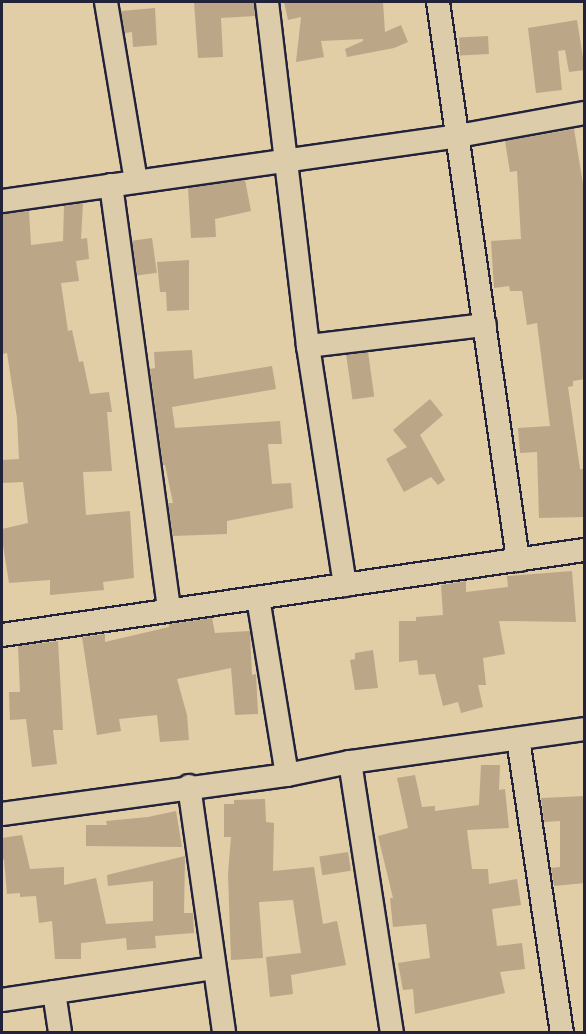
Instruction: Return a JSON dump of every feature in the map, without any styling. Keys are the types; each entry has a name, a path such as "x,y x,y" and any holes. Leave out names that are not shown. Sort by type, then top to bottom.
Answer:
{"street":[{"path":"106,2 136,181"},
{"path":"267,2 308,346 345,585"},
{"path":"438,2 518,560"},
{"path":"2,201 458,136 585,113"},
{"path":"111,185 169,610"},
{"path":"308,346 485,325"},
{"path":"2,635 585,550"},
{"path":"258,598 287,775"},
{"path":"2,814 189,786 287,775 350,762 585,729"},
{"path":"518,739 562,1032"},
{"path":"350,762 392,1032"},
{"path":"189,786 213,968 224,1032"},
{"path":"2,1000 213,968"},
{"path":"54,992 60,1032"}],"building":[{"path":"194,2 254,2 255,16 221,18 223,57 198,58"},
{"path":"284,2 383,2 385,32 401,25 408,42 394,48 347,57 345,49 363,39 321,41 324,57 296,62 301,17 288,20"},
{"path":"155,8 157,45 133,47 132,32 125,33 121,11"},
{"path":"577,20 585,70 569,72 565,50 558,51 562,90 536,93 528,28"},
{"path":"488,36 489,54 460,55 459,38"},
{"path":"574,129 583,184 585,379 573,381 573,386 568,387 580,469 583,469 585,517 539,518 537,452 520,453 518,428 550,426 537,323 527,325 522,291 510,291 509,286 494,288 491,241 521,239 517,171 510,172 505,141"},
{"path":"245,180 251,211 215,219 216,237 191,238 188,188"},
{"path":"83,203 81,239 87,238 89,259 76,261 79,281 61,283 68,331 72,330 79,362 83,361 90,394 109,392 112,412 107,412 112,471 83,472 86,515 130,511 134,578 103,582 104,590 50,595 50,580 9,583 2,539 2,529 28,523 23,482 2,483 2,460 19,459 17,418 7,353 2,354 2,214 29,211 31,245 63,241 64,206"},
{"path":"152,238 157,273 137,275 132,241"},
{"path":"189,260 189,310 167,311 166,292 160,292 157,262"},
{"path":"192,350 194,379 272,366 276,389 172,407 175,428 280,421 282,444 268,444 272,484 291,483 293,508 227,521 227,534 173,536 168,503 173,503 165,465 163,465 150,369 155,368 154,352"},
{"path":"368,352 374,397 352,400 346,355"},
{"path":"430,399 443,415 420,435 445,480 438,485 431,477 404,492 386,459 407,447 393,430"},
{"path":"572,571 576,622 499,621 505,654 483,658 486,685 478,685 483,707 461,713 458,702 443,706 435,674 419,675 417,660 399,662 399,621 416,621 416,617 443,615 441,585 466,581 466,592 508,587 507,576"},
{"path":"212,618 215,633 250,631 252,675 256,674 258,714 235,715 231,668 177,679 187,715 189,740 160,742 157,715 119,719 121,731 97,735 82,637 105,634 105,642 169,627 169,624"},
{"path":"58,641 63,730 53,730 57,764 32,767 26,719 10,720 9,692 20,692 18,646"},
{"path":"373,650 378,688 355,690 350,660 355,659 355,653"},
{"path":"481,765 500,765 499,790 505,789 509,828 467,830 472,869 488,869 489,884 517,879 521,905 492,909 497,946 522,943 525,969 500,972 505,993 415,1014 413,989 403,990 398,963 430,958 426,924 393,927 390,898 393,898 378,836 408,828 397,778 415,775 422,807 435,806 435,811 479,805"},
{"path":"585,796 585,883 554,886 551,868 560,867 560,821 544,822 541,798"},
{"path":"265,799 266,822 274,823 273,871 314,867 323,924 337,921 346,965 291,975 293,994 270,997 266,957 301,953 293,900 259,902 263,958 231,960 228,874 231,837 224,837 224,804 234,804 234,800"},
{"path":"176,811 182,847 86,846 86,825 107,825 106,821 148,817"},
{"path":"22,835 30,869 64,867 64,885 96,878 106,924 153,921 153,881 108,886 107,875 185,856 184,913 193,913 194,933 155,936 156,948 127,950 126,938 81,943 81,959 55,959 52,921 39,923 36,896 20,897 20,893 7,894 4,859 2,860 2,838"},
{"path":"348,852 351,871 322,875 319,857"}]}
